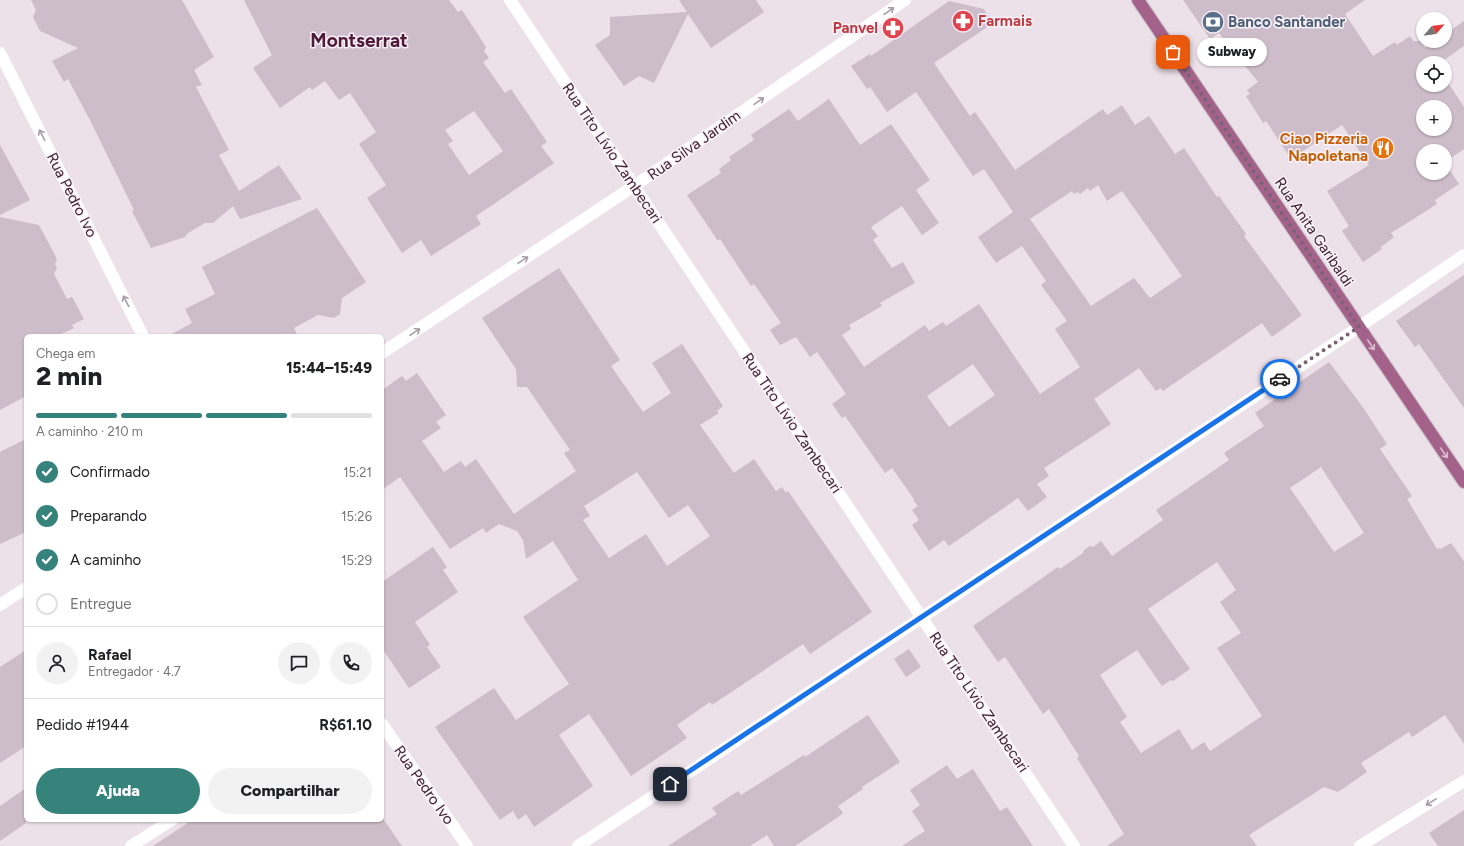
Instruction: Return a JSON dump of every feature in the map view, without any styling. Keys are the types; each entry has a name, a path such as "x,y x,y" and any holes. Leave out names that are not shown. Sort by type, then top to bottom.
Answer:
{"main road":[{"name":"Rua Anita Garibaldi","path":"1138,0 1464,482"}],"street":[{"name":"Rua Tito Lívio Zambecari","path":"510,0 1074,846"},
{"name":"Rua Silva Jardim","path":"384,353 634,186 904,0"},
{"name":"Rua Pedro Ivo","path":"0,53 142,334"},
{"path":"578,846 1359,327 1464,255"},
{"path":"0,605 24,589"},
{"name":"Rua Pedro Ivo","path":"384,727 467,846"},
{"path":"1360,846 1464,781"},
{"path":"131,846 169,822"}],"building":[{"path":"31,0 182,0 214,57 194,70 202,85 196,87 229,150 219,155 239,191 279,165 302,199 240,219 233,206 213,223 205,223 188,233 185,237 151,248 132,211 134,210 90,120 68,79 64,82 52,61 78,48 40,31 33,17 36,10"},
{"path":"244,0 449,0 458,12 462,10 486,47 484,51 489,58 483,62 505,93 511,89 547,142 541,146 554,163 476,216 481,224 431,256 421,240 402,253 367,198 386,185 359,144 376,132 350,93 339,100 325,81 312,90 310,87 280,108 253,68 272,55","holes":["474,111 503,151 469,175 448,144 453,141 445,130"]},
{"path":"679,0 756,0 764,12 711,48 688,14 654,83 639,76 624,86 595,45 610,35 610,17 687,12"},
{"path":"1183,0 1365,0 1345,14 1373,56 1395,42 1397,45 1410,36 1413,41 1416,41 1416,48 1452,48 1452,29 1464,21 1464,46 1450,56 1416,56 1416,92 1452,92 1452,89 1464,107 1464,149 1452,157 1452,144 1416,144 1416,180 1452,180 1452,174 1459,184 1435,200 1437,204 1391,233 1394,237 1381,247 1382,249 1363,262 1342,231 1349,226 1327,191 1369,165 1342,125 1291,159 1266,121 1263,123 1246,96 1250,94 1247,90 1258,82 1219,33 1210,39"},
{"path":"949,1 984,9 993,23 934,63 970,116 975,112 1015,170 1103,109 1107,115 1122,105 1135,125 1149,116 1175,154 1184,148 1217,197 1219,196 1246,234 1244,236 1302,315 1272,337 1262,323 1163,391 1161,388 1156,391 1139,368 1094,399 1111,424 1044,468 1049,476 1037,484 1047,497 1028,511 1018,498 949,546 944,540 929,551 912,525 919,520 912,510 918,506 913,500 914,499 892,468 885,473 845,416 842,418 832,404 846,394 817,352 810,357 796,337 780,345 770,330 781,323 754,284 751,286 720,239 718,241 687,195 721,173 719,169 731,160 729,157 754,140 751,135 789,109 798,121 829,99 860,145 891,124 930,180 916,190 939,223 922,235 902,206 871,227 878,236 873,240 892,268 903,262 915,283 880,303 882,306 849,325 851,329 842,335 864,367 925,325 929,331 943,322 946,326 979,304 1040,394 1080,367 1055,329 1067,321 1041,285 1046,281 1022,246 996,263 978,237 1013,212 984,169 973,176 916,92 887,112 870,87 867,89 851,66 870,54 871,56","holes":["1098,185 1107,201 1122,191 1182,276 1150,298 1134,278 1091,306 1030,219 1072,191 1074,194 1078,192 1080,194 1088,188 1090,191","973,364 995,395 949,427 927,396"]},
{"path":"0,145 30,200 0,215"},
{"path":"317,208 366,282 342,298 340,314 334,318 318,315 294,328 297,334 172,334 192,323 185,309 215,294 202,267"},
{"path":"0,217 39,225 57,259 55,264 57,267 54,274 67,299 72,297 84,319 72,325 74,328 61,334 24,334 24,397 0,410"},
{"path":"559,268 620,360 611,366 643,412 671,393 652,363 682,344 723,406 717,411 719,413 700,425 734,473 754,459 776,491 782,487 786,493 788,491 872,612 810,654 803,644 712,705 710,702 677,725 687,738 631,776 589,714 559,735 593,786 534,827 526,814 518,820 513,811 500,820 435,727 494,688 516,720 569,684 523,617 578,580 553,541 526,559 523,540 517,531 499,524 486,533 483,528 450,549 400,477 384,489 384,389 402,376 406,381 417,373 446,415 436,422 441,428 422,441 444,472 461,461 465,467 476,459 514,514 576,471 564,453 570,450 527,387 517,387 516,369 482,318","holes":["637,472 669,518 688,505 710,536 667,566 646,534 609,558 583,520 590,516 584,506"]},
{"path":"1464,275 1464,408 1419,344 1415,347 1396,321"},
{"path":"1329,362 1362,406 1387,444 1380,449 1412,496 1407,499 1437,549 1441,549 1451,543 1464,561 1464,744 1445,715 1412,737 1409,732 1361,763 1367,772 1338,792 1324,787 1249,835 1257,846 1107,846 1124,834 1077,758 1079,756 1049,709 1043,714 1005,657 998,662 973,626 1058,567 1060,569 1083,553 1084,550 1090,546 1093,547 1101,541 1112,556 1163,520 1156,510 1229,460 1224,453 1264,426 1255,413","holes":["1321,467 1364,533 1334,552 1290,488","1217,562 1236,590 1220,602 1241,633 1217,648 1262,716 1210,751 1204,742 1192,750 1179,729 1141,753 1120,722 1127,717 1100,675 1137,650 1162,686 1171,680 1173,681 1190,669 1148,609"]},
{"path":"24,440 24,533 0,544 0,452"},
{"path":"433,547 447,567 443,570 458,592 415,622 430,645 427,647 441,667 409,688 384,651 384,581"},
{"path":"909,649 921,667 906,677 894,659"},
{"path":"24,651 24,747 0,763 0,667"},
{"path":"868,715 900,762 862,787 863,789 838,806 843,813 841,815 795,846 774,846 767,835 750,846 668,846 717,814 712,808 738,791 741,795 804,755 805,757"},
{"path":"947,765 957,779 973,769 1000,811 1007,807 1033,846 902,846 925,831 912,811 920,805 910,790"},
{"path":"24,789 24,822 26,823 0,841 0,806"},
{"path":"1464,810 1464,846 1438,846 1429,833"},
{"path":"384,820 402,846 153,846 189,822 384,822"}],"way so far":[{"path":"1173,52 1359,327 1280,379"}],"place":[{"name":"Farmais","path":"963,21"},
{"name":"Banco Santander","path":"1213,22"},
{"name":"Panvel","path":"893,28"},
{"name":"Subway","path":"1173,52"},
{"name":"Ciao Pizzeria Napoletana","path":"1383,148"}],"district":[{"name":"Montserrat","path":"359,40"}],"route":[{"path":"670,784 1280,379"}]}
